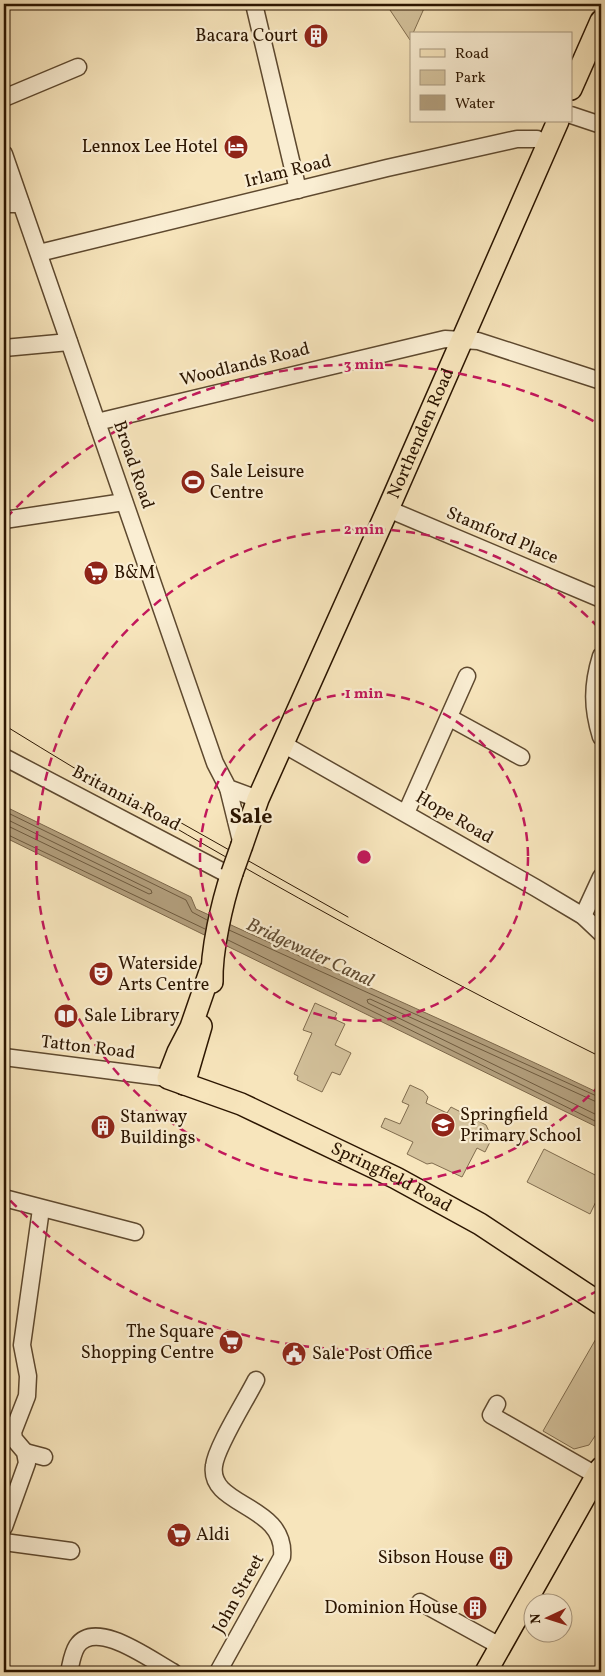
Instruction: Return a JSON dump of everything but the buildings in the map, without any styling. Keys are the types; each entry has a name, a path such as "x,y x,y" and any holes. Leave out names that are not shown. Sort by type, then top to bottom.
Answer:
{"main road":[{"path":"572,87 601,21"},
{"name":"Northenden Road","path":"212,976 224,900 231,874 258,799 388,509 558,122"},
{"path":"176,1081 212,976"},
{"path":"212,976 212,997 201,1045 200,1061 207,1079 222,1096"},
{"name":"Springfield Road","path":"176,1081 222,1096 448,1205 601,1304"},
{"path":"486,1672 600,1474"}],"street":[{"path":"254,4 298,190"},
{"path":"4,98 78,68"},
{"path":"572,115 601,125"},
{"name":"Irlam Road","path":"39,253 517,139 537,139 547,145"},
{"name":"Broad Road","path":"4,154 215,763 228,788 242,846"},
{"path":"4,204 21,204"},
{"name":"Woodlands Road","path":"97,422 445,339 462,338 478,341 601,381"},
{"path":"4,348 69,342"},
{"path":"4,520 124,502"},
{"name":"Stamford Place","path":"388,509 601,599"},
{"path":"601,656 593,693 594,710 601,737"},
{"path":"406,813 450,718 467,676"},
{"path":"450,718 521,757"},
{"name":"Hope Road","path":"283,744 583,916 601,933"},
{"name":"Britannia Road","path":"4,757 231,874"},
{"path":"228,788 258,799"},
{"path":"583,916 601,877"},
{"name":"Tatton Road","path":"4,1057 176,1081"},
{"path":"4,1198 134,1232"},
{"path":"4,1527 27,1463 25,1452 14,1439 13,1432 27,1396 28,1376 22,1345 41,1209"},
{"name":"John Street","path":"218,1672 282,1560 282,1548 277,1533 270,1521 227,1494 218,1486 214,1475 215,1459 256,1380"},
{"path":"497,1404 492,1415 600,1474"},
{"path":"25,1452 44,1457"},
{"path":"4,1542 71,1551"},
{"path":"420,1602 500,1646"},
{"path":"69,1672 78,1645 88,1638 106,1637 173,1672"}],"green space":[{"path":"386,4 426,4 414,32 410,32 410,40"},
{"path":"315,1003 337,1013 334,1019 345,1024 335,1045 351,1053 340,1075 332,1072 322,1092 297,1080 298,1076 294,1074 312,1033 303,1030"},
{"path":"410,1085 423,1091 428,1097 426,1103 447,1113 451,1107 486,1125 492,1138 485,1152 477,1148 462,1177 432,1163 427,1164 407,1154 413,1142 381,1127 385,1118 400,1124 409,1105 402,1102"},
{"path":"544,1149 601,1178 601,1191 590,1214 527,1182"},
{"path":"601,1330 601,1427 589,1445 574,1449 543,1431"}],"water":[{"path":"4,806 191,897 196,909 601,1094 601,1129 4,837"}],"tram line":[{"path":"4,725 150,813 299,898 449,979 601,1057"},
{"path":"176,820 348,917"}],"place":[{"name":"Bacara Court","path":"316,36"},
{"name":"Lennox Lee Hotel","path":"236,147"},
{"name":"Sale Leisure Centre","path":"193,482"},
{"name":"B&M","path":"96,573"},
{"name":"Waterside Arts Centre","path":"101,974"},
{"name":"Sale Library","path":"66,1016"},
{"name":"Springfield Primary School","path":"443,1125"},
{"name":"Stanway Buildings","path":"103,1127"},
{"name":"The Square Shopping Centre","path":"231,1342"},
{"name":"Sale Post Office","path":"294,1354"},
{"name":"Aldi","path":"179,1535"},
{"name":"Sibson House","path":"501,1558"},
{"name":"Dominion House","path":"475,1608"}],"district":[{"name":"Sale","path":"251,817"}],"water label":[{"name":"Bridgewater Canal","path":"310,953"}]}
